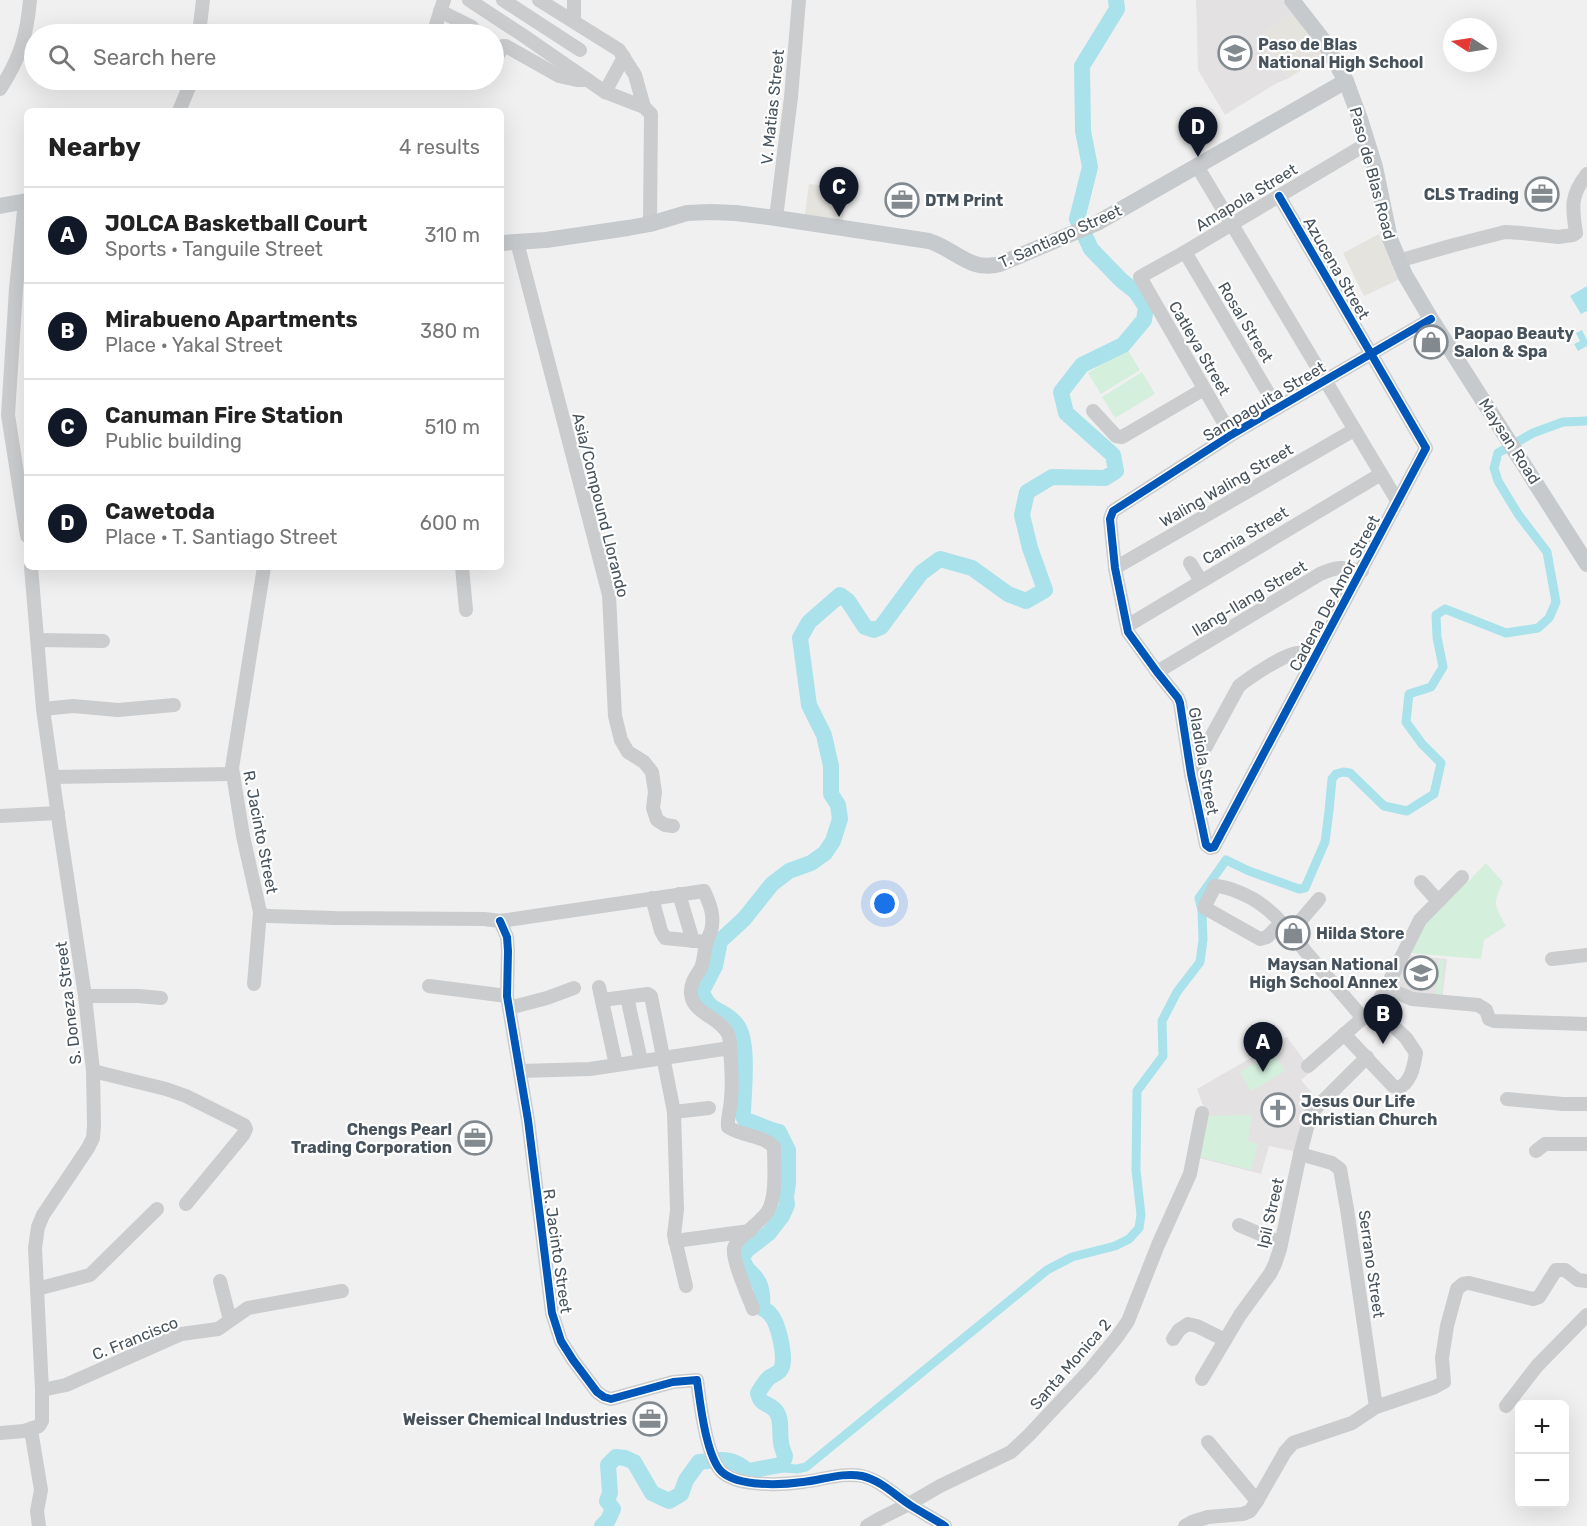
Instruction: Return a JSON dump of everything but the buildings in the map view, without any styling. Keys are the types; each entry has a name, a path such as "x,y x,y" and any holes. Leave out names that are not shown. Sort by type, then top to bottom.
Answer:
{"main road":[{"name":"Paso de Blas Road","path":"1292,0 1323,40 1346,81 1368,143 1390,239 1398,261 1431,319"},
{"name":"T. Santiago Street","path":"509,243 546,240 650,224 687,213 736,213 929,241 982,267 1000,264 1097,223 1346,81"},
{"path":"0,206 24,201"},
{"name":"Maysan Road","path":"1431,319 1587,564"}],"street":[{"path":"200,24 202,0"},
{"path":"469,0 606,92 645,107"},
{"path":"502,0 525,7 580,50"},
{"path":"574,0 574,21"},
{"name":"V. Matias Street","path":"776,218 791,97 799,0"},
{"path":"27,24 31,1"},
{"path":"545,1 619,50 635,75 645,107 651,114 650,224"},
{"path":"436,24 442,5 468,24"},
{"path":"521,34 525,7"},
{"path":"0,89 19,57 24,38"},
{"path":"504,46 559,76 590,80"},
{"path":"606,92 624,57"},
{"path":"180,108 188,90"},
{"name":"Amapola Street","path":"1140,277 1368,143"},
{"path":"1197,166 1398,502"},
{"path":"1398,261 1505,232 1558,237 1573,235 1576,232 1572,204 1574,195 1587,174"},
{"name":"Azucena Street","path":"1279,196 1372,354"},
{"path":"24,219 16,289 8,415 24,517"},
{"name":"Asia/Compound Llorando","path":"509,243 609,595 615,716 621,740 628,752 644,762 652,772 655,792 653,808 657,820 665,825 673,826"},
{"name":"Rosal Street","path":"1185,252 1277,408"},
{"name":"Catleya Street","path":"1140,277 1231,435"},
{"name":"Sampaguita Street","path":"1113,511 1231,435 1431,319"},
{"name":"Cadena De Amor Street","path":"1214,847 1426,448 1372,354"},
{"path":"1093,411 1116,436 1122,437 1204,389"},
{"name":"Waling Waling Street","path":"1114,568 1354,430"},
{"name":"Camia Street","path":"1127,626 1381,474"},
{"name":"Gladiola Street","path":"1113,511 1110,519 1114,568 1127,626 1131,638 1180,703 1191,774 1206,846 1214,847"},
{"path":"1190,563 1201,581"},
{"name":"Ilang-Ilang Street","path":"1157,672 1320,574 1334,568 1362,571"},
{"name":"S. Doneza Street","path":"31,570 43,709 85,996 93,1071 94,1125 93,1138 88,1148 52,1201 38,1227 35,1248 42,1421 39,1426 31,1430"},
{"name":"R. Jacinto Street","path":"264,570 232,774 260,912 268,916 500,921 507,937 508,1002 528,1120 552,1313 561,1341 573,1360 595,1389 604,1397 611,1399 673,1382 697,1380 706,1437 718,1468 724,1474 743,1482 757,1483 801,1482 847,1475 863,1476 879,1483 945,1526"},
{"path":"462,570 466,610"},
{"path":"38,640 103,641"},
{"path":"1191,774 1239,686 1290,655 1302,653 1315,657"},
{"path":"43,709 73,706 118,710 174,705"},
{"path":"53,777 232,774"},
{"path":"0,816 58,813"},
{"path":"1308,1066 1374,1008 1420,920 1462,877"},
{"path":"1421,882 1438,901"},
{"path":"1319,899 1285,928 1260,939 1205,908 1215,886 1236,891 1261,904 1285,928 1363,1018"},
{"path":"500,921 652,898 679,894 704,891 713,915 711,931 699,942 665,938 652,898"},
{"path":"679,894 699,942 702,966 692,984 691,996 700,1010 715,1018 729,1035 732,1075 728,1127 768,1141 774,1147 774,1172 768,1211 750,1231 736,1242 734,1248 737,1265 753,1309"},
{"path":"254,984 260,912"},
{"path":"1552,959 1587,955"},
{"path":"429,986 508,1002 547,998 574,988"},
{"path":"1386,988 1412,999 1478,1005 1486,1010 1489,1019 1494,1021 1587,1024"},
{"path":"616,1065 600,994 627,996 648,994 651,996 674,1112 677,1210 674,1235 686,1286"},
{"path":"85,996 161,998"},
{"path":"627,996 641,1061"},
{"path":"1344,1034 1393,1086 1398,1088 1407,1083 1416,1053 1406,1038 1374,1008"},
{"path":"520,1071 590,1068 730,1048"},
{"name":"Ipil Street","path":"1202,1379 1240,1315 1275,1264 1311,1113 1367,1057"},
{"path":"93,1071 186,1096 244,1125 246,1129 243,1135 186,1204"},
{"path":"1507,1099 1587,1104"},
{"path":"674,1112 709,1108"},
{"name":"Santa Monica 2","path":"867,1526 940,1485 1011,1452 1067,1395 1117,1337 1128,1321 1158,1245 1190,1174 1202,1113"},
{"path":"1536,1151 1545,1144 1587,1144"},
{"name":"Serrano Street","path":"1300,1154 1332,1163 1340,1169 1376,1407"},
{"path":"37,1289 90,1275 157,1209"},
{"path":"1239,1225 1281,1244"},
{"path":"675,1241 750,1231"},
{"path":"1185,1526 1208,1517 1243,1514 1250,1511 1289,1447 1299,1441 1352,1423 1376,1407 1435,1388 1444,1382 1442,1358 1447,1326 1457,1289 1463,1284 1469,1282 1533,1299 1539,1297 1556,1270 1565,1270 1578,1280 1587,1281"},
{"path":"219,1281 230,1320"},
{"name":"C. Francisco","path":"42,1390 66,1385 181,1334 218,1329 239,1313 255,1306 342,1291"},
{"path":"1506,1406 1536,1366 1587,1315"},
{"path":"1173,1339 1179,1330 1188,1324 1225,1340"},
{"path":"0,1433 31,1430 41,1490 38,1511 39,1526"},
{"path":"1208,1442 1257,1501"}],"shaded area":[{"name":"Paso de Blas National High School","path":"1196,0 1283,0 1293,13 1260,36 1289,78 1225,115 1198,70"},
{"path":"1293,13 1323,55 1289,78 1260,36"},
{"path":"809,184 847,188 842,226 804,221"},
{"path":"1379,234 1398,280 1364,296 1343,253"},
{"name":"Maysan National High School Annex","path":"1406,955 1447,959 1442,1000 1389,987"},
{"path":"1287,1037 1312,1071 1301,1080 1317,1099 1298,1152 1269,1146 1261,1174 1195,1157 1204,1108 1197,1089"}],"green space":[{"path":"1127,349 1140,370 1101,394 1088,373"},
{"path":"1142,372 1155,394 1115,418 1102,397"},
{"path":"1486,863 1503,882 1497,895 1496,905 1506,926 1484,940 1481,959 1407,953 1422,922 1463,880 1468,882"},
{"path":"1439,960 1444,960 1441,998 1435,998"},
{"path":"1274,1052 1285,1071 1251,1091 1240,1072"},
{"path":"1252,1115 1248,1141 1258,1144 1251,1170 1197,1156 1205,1116"}],"water":[{"path":"1587,286 1587,311 1581,314 1570,296"},
{"path":"1582,330 1587,346 1578,351 1574,344 1580,341 1576,333"}],"waterway":[{"path":"602,1526 613,1509 607,1501 610,1493 608,1465 616,1457 634,1462 652,1493 669,1501 681,1494 686,1480 699,1462 731,1461 748,1471 781,1465 785,1458 781,1444 779,1416 774,1409 761,1400 758,1393 768,1379 781,1369 783,1364 781,1341 773,1318 762,1308 759,1283 742,1257 747,1250 769,1233 787,1205 788,1150 779,1132 745,1120 743,1116 745,1055 741,1033 732,1020 709,1004 702,991 715,966 720,941 744,919 772,884 789,871 811,863 825,853 833,841 840,819 838,805 831,794 831,766 824,735 809,705 800,638 809,622 840,595 848,601 865,627 874,630 881,627 921,573 940,559 972,568 1008,594 1026,601 1045,590 1030,548 1022,515 1027,492 1052,477 1105,478 1116,471 1113,455 1066,413 1061,392 1082,365 1123,345 1144,320 1146,307 1136,292 1091,249 1077,219 1090,167 1083,131 1082,66 1117,9 1116,0"},
{"path":"772,1467 797,1469 806,1467 1047,1270 1072,1257 1115,1246 1129,1239 1139,1228 1141,1215 1136,1170 1137,1091 1163,1056 1162,1021 1177,992 1200,962 1203,940 1199,898 1226,860 1299,889 1305,888 1325,842 1332,779 1336,774 1350,773 1384,806 1407,811 1434,794 1441,763 1422,744 1406,722 1409,694 1431,687 1443,667 1437,637 1436,615 1445,609 1506,633 1538,628 1549,618 1556,602 1547,552 1518,514 1498,481 1494,468 1498,453 1533,433 1563,422 1587,421"}],"cycle path":[{"path":"1279,196 1426,448 1214,847 1210,848 1206,845 1191,774 1180,703 1128,632 1115,568 1110,519 1113,511 1231,435 1431,319"},
{"path":"500,921 507,937 507,996 528,1120 552,1313 561,1341 573,1360 597,1392 611,1399 673,1382 697,1380 708,1442 716,1465 729,1477 749,1483 783,1484 840,1476 862,1476 881,1484 945,1526"}],"place":[{"name":"Paso de Blas National High School","path":"1235,53"},
{"name":"Cawetoda","path":"1198,157"},
{"name":"CLS Trading","path":"1542,194"},
{"name":"DTM Print","path":"902,200"},
{"name":"Canuman Fire Station","path":"839,217"},
{"name":"Paopao Beauty Salon & Spa","path":"1431,342"},
{"name":"Hilda Store","path":"1293,933"},
{"name":"Maysan National High School Annex","path":"1421,973"},
{"name":"Mirabueno Apartments","path":"1383,1044"},
{"name":"JOLCA Basketball Court","path":"1263,1072"},
{"name":"Jesus Our Life Christian Church","path":"1278,1110"},
{"name":"Chengs Pearl Trading Corporation","path":"475,1138"},
{"name":"Weisser Chemical Industries","path":"650,1419"}]}
